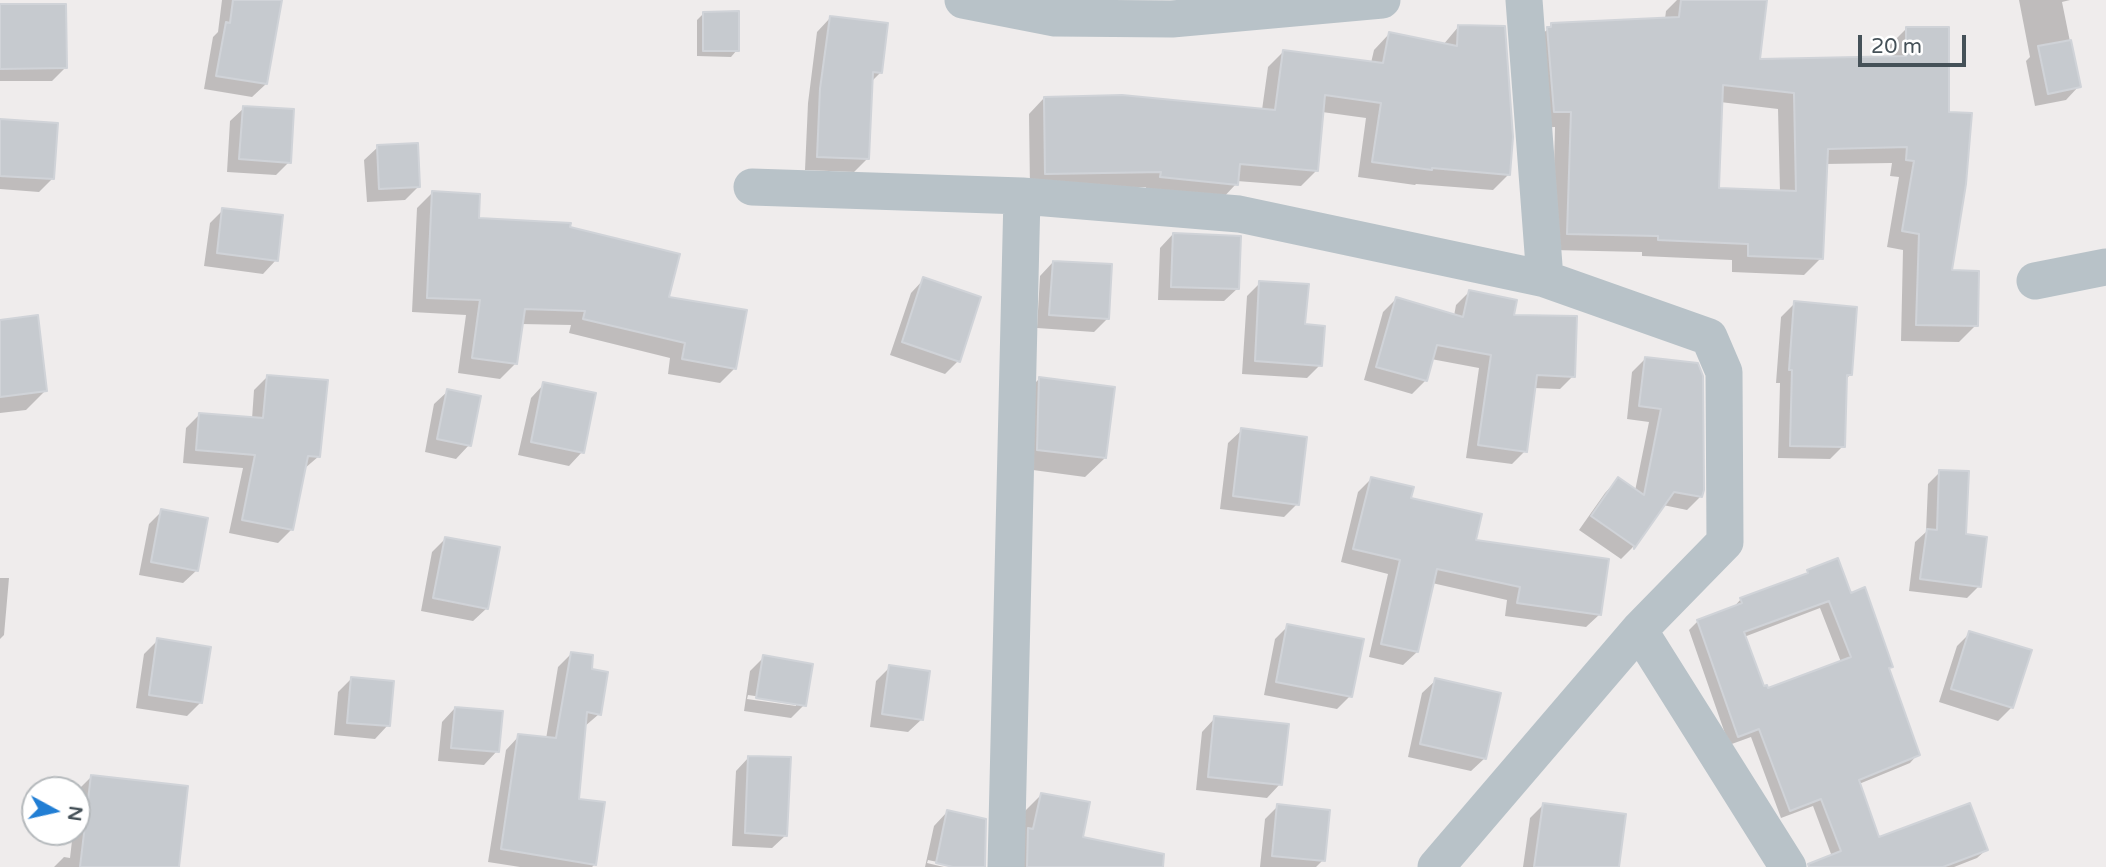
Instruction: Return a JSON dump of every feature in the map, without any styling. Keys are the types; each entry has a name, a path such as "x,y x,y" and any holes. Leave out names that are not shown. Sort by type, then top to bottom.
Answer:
{"street":[{"path":"963,0 1055,18 1172,19 1382,0"},
{"path":"1524,0 1545,279"},
{"path":"752,187 1022,196 1239,214 1545,279 1709,337 1724,372 1725,542 1639,630 1436,867"},
{"path":"1006,867 1022,196"},
{"path":"2035,281 2106,267"},
{"path":"1639,630 1788,867"}],"building":[{"path":"233,0 282,0 267,84 216,76"},
{"path":"1681,0 1767,0 1760,59 1906,56 1906,27 1949,27 1949,112 1972,113 1966,184 1952,270 1979,271 1978,326 1916,325 1919,234 1902,231 1914,161 1906,160 1907,147 1828,149 1823,259 1748,256 1748,244 1658,240 1658,236 1567,234 1571,112 1554,112 1547,27 1551,27 1551,23 1679,17","holes":["1723,85 1794,93 1796,191 1719,188"]},
{"path":"0,4 66,4 67,68 0,69"},
{"path":"739,11 739,51 703,51 703,12"},
{"path":"830,16 888,23 882,73 873,72 869,159 817,157 820,89"},
{"path":"1458,25 1505,26 1513,137 1510,175 1432,170 1372,162 1381,103 1325,95 1318,171 1240,164 1238,185 1160,177 1161,172 1045,174 1044,97 1122,95 1275,110 1283,50 1383,63 1389,32 1457,46"},
{"path":"2071,40 2081,87 2048,94 2038,46"},
{"path":"243,106 294,109 291,163 239,159"},
{"path":"0,119 58,123 54,179 0,176"},
{"path":"418,143 420,187 379,189 377,145"},
{"path":"432,191 480,194 479,218 571,223 570,227 680,254 669,297 747,310 736,369 682,359 685,343 583,319 585,311 525,309 517,364 472,358 480,300 427,298"},
{"path":"222,208 283,215 278,261 217,253"},
{"path":"1173,233 1241,236 1239,289 1171,287"},
{"path":"1053,261 1112,264 1109,319 1049,315"},
{"path":"923,277 981,297 960,362 902,342"},
{"path":"1259,281 1309,284 1305,324 1325,326 1322,366 1255,361"},
{"path":"1469,290 1517,300 1514,315 1577,316 1575,377 1537,375 1527,452 1478,445 1491,355 1437,345 1427,381 1376,367 1396,297 1463,317"},
{"path":"1794,301 1857,307 1852,375 1847,375 1845,447 1790,446 1792,370 1789,370"},
{"path":"38,315 47,391 0,397 0,320"},
{"path":"1645,357 1698,363 1703,376 1704,490 1702,497 1674,492 1634,549 1634,546 1591,516 1618,477 1644,495 1661,409 1639,406"},
{"path":"267,375 328,380 320,457 308,456 293,530 242,520 255,455 196,450 199,413 263,418"},
{"path":"1039,377 1115,387 1106,458 1037,450"},
{"path":"543,382 596,393 584,453 531,442"},
{"path":"447,389 481,396 471,446 437,439"},
{"path":"1241,428 1307,437 1299,505 1233,496"},
{"path":"1939,470 1969,471 1966,534 1987,537 1981,587 1920,579 1927,529 1937,530"},
{"path":"1371,477 1414,487 1411,498 1482,514 1476,540 1609,559 1601,615 1517,603 1520,587 1437,569 1418,652 1381,644 1400,560 1353,549"},
{"path":"161,509 208,518 198,571 151,562"},
{"path":"445,537 500,547 488,609 433,598"},
{"path":"1838,558 1851,593 1865,587 1893,667 1889,668 1920,755 1859,780 1879,837 1970,803 1988,850 1943,867 1809,867 1808,864 1841,851 1821,799 1790,811 1759,729 1738,737 1697,620 1742,603 1740,598 1808,573 1807,570","holes":["1829,601 1851,657 1768,688 1767,685 1764,686 1744,632"]},
{"path":"1287,624 1364,639 1352,697 1276,682"},
{"path":"1969,631 2032,650 2013,708 1951,689"},
{"path":"157,638 211,647 202,703 149,695"},
{"path":"571,652 593,655 592,669 608,672 601,715 587,712 579,799 605,802 596,865 501,849 518,734 556,738"},
{"path":"763,655 813,664 806,706 756,698"},
{"path":"889,665 930,671 923,720 882,714"},
{"path":"351,677 394,681 390,726 347,723"},
{"path":"1435,678 1501,693 1486,759 1420,744"},
{"path":"455,707 503,711 499,752 451,748"},
{"path":"1214,716 1289,724 1282,785 1208,777"},
{"path":"748,756 791,757 787,836 745,833"},
{"path":"91,776 188,786 179,867 80,867 83,846 91,846"},
{"path":"1041,793 1090,802 1083,837 1164,854 1163,867 1027,867 1028,828 1033,829"},
{"path":"1543,803 1626,814 1619,867 1534,867"},
{"path":"1277,804 1330,810 1325,861 1272,856"},
{"path":"947,810 986,819 985,867 953,867 936,863"}]}
